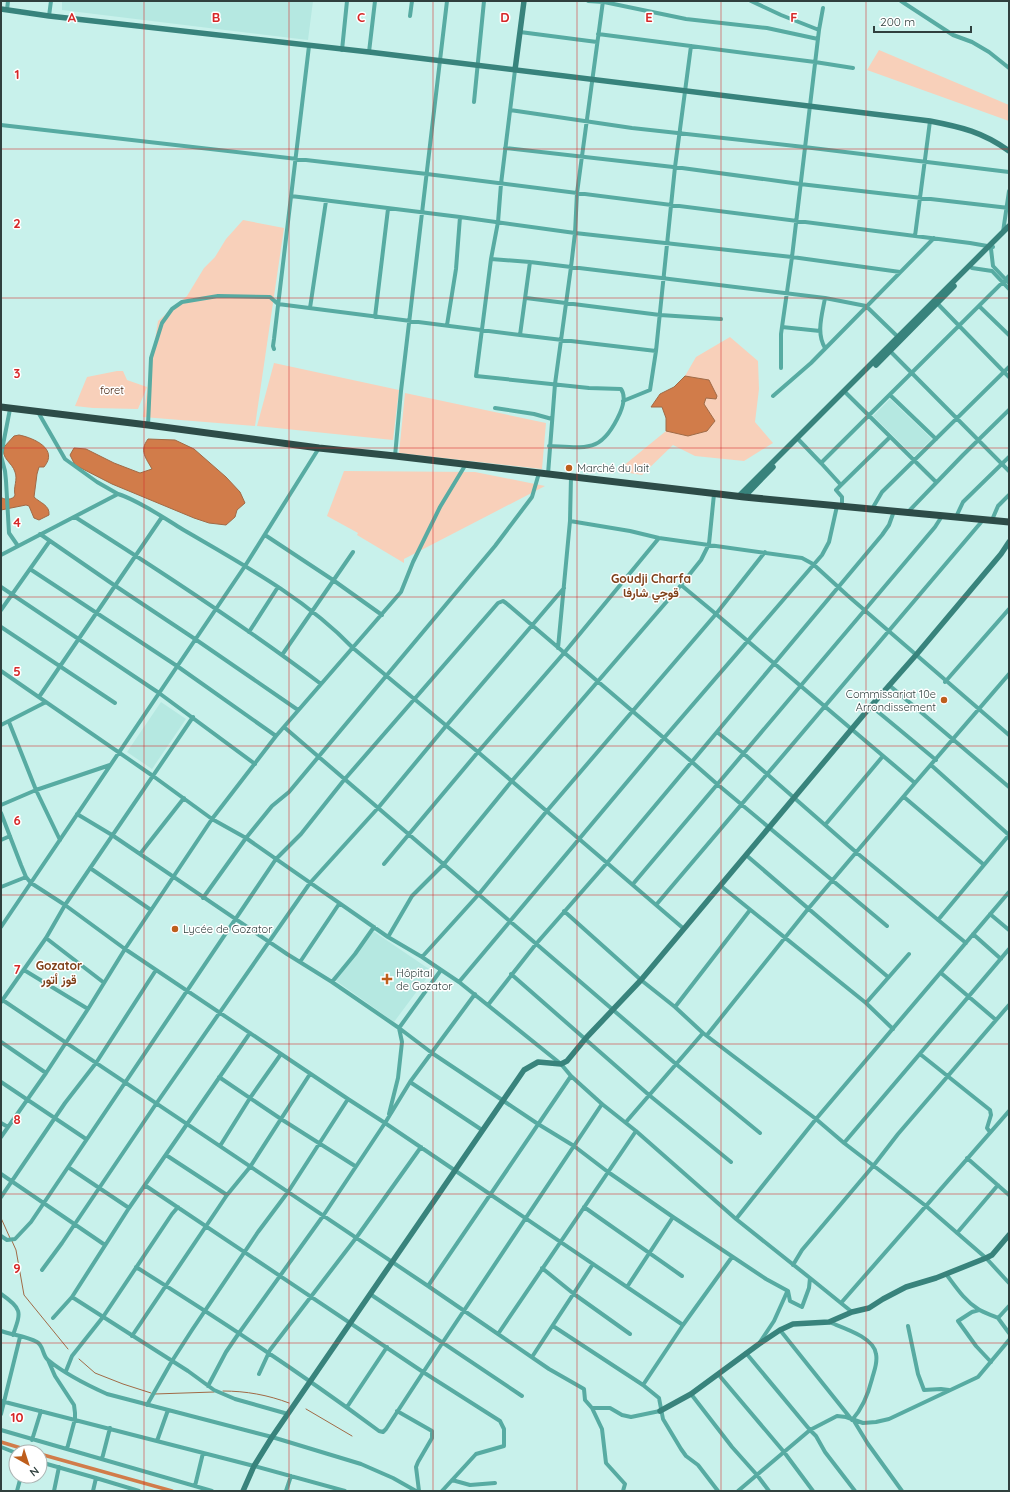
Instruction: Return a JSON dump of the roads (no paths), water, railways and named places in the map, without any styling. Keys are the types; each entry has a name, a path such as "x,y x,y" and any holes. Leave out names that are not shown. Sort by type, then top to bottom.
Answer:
{"highway":[{"path":"1,407 319,448 714,494 1009,522"}],"street":[{"path":"8,1 4,9 49,16 369,52 930,121 969,129 992,140 1009,151"},
{"path":"49,16 51,1"},
{"path":"342,50 347,1"},
{"path":"369,52 375,1"},
{"path":"410,16 412,1"},
{"path":"395,456 447,1"},
{"path":"474,102 484,1"},
{"path":"524,1 505,148 498,222 491,259 476,376 621,389 623,393 622,409 613,429 601,442 584,448 549,446"},
{"path":"588,1 604,2 686,19 768,28 818,39"},
{"path":"751,1 818,30"},
{"path":"901,1 953,35 972,42 989,52 1009,68"},
{"path":"548,474 555,384 572,267 577,193 598,34 604,2"},
{"path":"781,368 782,327 788,294 804,147 822,8"},
{"path":"520,32 597,42"},
{"path":"598,34 853,68"},
{"path":"274,349 273,346 294,160 309,46"},
{"path":"623,401 650,390 656,351 679,133 691,46"},
{"path":"510,110 632,128 1009,172"},
{"path":"915,236 930,121"},
{"path":"1,125 154,142 294,160 427,174 934,238 991,248"},
{"path":"505,148 675,167 800,184 1008,208"},
{"path":"1006,232 1009,191"},
{"path":"291,196 575,233 792,257 900,272"},
{"path":"310,308 326,201"},
{"path":"375,316 388,209"},
{"path":"447,325 456,269 460,217"},
{"path":"888,350 898,337 972,268 1006,232 1009,226"},
{"path":"773,396 825,348 934,238"},
{"path":"991,248 993,266 1006,280 1009,289"},
{"path":"742,497 845,392 991,248"},
{"path":"491,259 530,262 825,298 866,306 898,337"},
{"path":"520,335 530,262"},
{"path":"972,268 992,271 1006,280"},
{"path":"821,463 1006,280"},
{"path":"148,425 152,358 162,323 172,309 182,302 218,296 270,298 278,304 656,351"},
{"path":"526,298 660,315 721,319"},
{"path":"825,298 820,331 820,338 825,348"},
{"path":"936,302 1009,377"},
{"path":"979,306 1009,335"},
{"path":"782,327 820,331"},
{"path":"888,350 1009,471"},
{"path":"872,509 882,492 1009,367"},
{"path":"845,392 936,482"},
{"path":"890,395 936,439"},
{"path":"10,408 1,456 6,476 9,533 18,546"},
{"path":"495,408 534,414 552,419"},
{"path":"908,512 936,482 1009,410"},
{"path":"38,412 65,459 97,482 162,517 245,566 311,611 337,631 353,648 385,676 478,752 511,782 633,884 684,929"},
{"path":"459,982 664,738 813,564 822,556 829,542 842,497 836,490 890,437"},
{"path":"798,439 841,485"},
{"path":"1,927 245,566 319,448"},
{"path":"956,517 963,502 1009,457"},
{"path":"1,1137 46,1073 125,949 212,819 276,736 401,592 413,562 440,507 466,464"},
{"path":"203,898 246,838 272,806 289,792 475,570 521,512 534,493 540,473"},
{"path":"558,648 570,521 571,477"},
{"path":"1,555 118,494"},
{"path":"388,937 412,896 444,864 511,782 701,560 709,544 714,494"},
{"path":"992,520 998,506 1009,495"},
{"path":"488,1005 536,944 607,863 882,535 889,525 894,511"},
{"path":"633,884 935,527 943,515"},
{"path":"75,517 135,555 249,632 321,684"},
{"path":"39,697 95,612 162,517"},
{"path":"656,905 984,519"},
{"path":"570,521 630,531 659,538 802,558 813,564 838,588 945,682 1009,735"},
{"path":"40,534 49,542 195,639 298,710"},
{"path":"265,535 333,580 382,615"},
{"path":"384,864 564,653 659,538"},
{"path":"1,610 49,542"},
{"path":"242,1491 254,1466 272,1437 524,1070 538,1062 561,1064 567,1060 641,980 793,798 1001,554 1009,542"},
{"path":"282,655 353,552"},
{"path":"422,957 479,894 546,812 716,614 765,552"},
{"path":"30,569 177,666 276,736"},
{"path":"681,585 915,783"},
{"path":"1,587 159,693 255,764"},
{"path":"249,632 278,588"},
{"path":"42,1270 310,883 378,808 564,588"},
{"path":"1,1236 7,1240 14,1240 31,1222 276,859 301,834 344,780 498,603 503,601 717,784 887,926"},
{"path":"945,682 1009,609"},
{"path":"1,627 115,703"},
{"path":"1,671 119,752 212,819 246,838 339,904 388,937 422,957 475,994 561,1064 571,1076 602,1104 626,1122 736,1219 852,1312"},
{"path":"626,1122 676,1064 705,1034 808,909 1009,674"},
{"path":"889,685 1009,787"},
{"path":"1,725 46,702"},
{"path":"871,706 936,760"},
{"path":"193,718 65,905 46,938 2,1000 393,1262 549,1369 584,1389 585,1400 592,1408 602,1430 606,1463 625,1484 623,1491"},
{"path":"9,722 36,790 60,840"},
{"path":"284,727 317,757 444,864 676,1064 760,1133"},
{"path":"717,732 743,753 824,825 966,943"},
{"path":"824,825 883,756"},
{"path":"1,805 36,790 111,765"},
{"path":"931,765 1009,835 983,864 938,920"},
{"path":"904,797 983,864"},
{"path":"140,854 184,798"},
{"path":"1,813 26,877 31,883 65,905 125,949 348,1100 386,1123 525,1219 684,1325"},
{"path":"78,814 112,835 236,920 332,982 399,1028 432,1053 538,1124 574,1146 672,1217 783,1290 788,1291"},
{"path":"1,840 10,836"},
{"path":"746,855 888,977"},
{"path":"90,868 151,910"},
{"path":"1,887 26,877"},
{"path":"721,886 866,1004 893,1029"},
{"path":"736,1219 816,1119 941,974 1009,892"},
{"path":"300,962 339,904"},
{"path":"675,1007 750,910"},
{"path":"564,912 705,1034 926,1206 986,1258 1009,1283"},
{"path":"990,914 1009,930"},
{"path":"332,982 355,954 374,927"},
{"path":"973,934 1001,959"},
{"path":"46,938 104,982"},
{"path":"844,1143 1009,949"},
{"path":"866,1004 888,977 910,954"},
{"path":"24,970 88,1009"},
{"path":"1,1197 55,1118 96,1063 156,970"},
{"path":"386,1123 398,1078 402,1042 399,1028 441,970"},
{"path":"511,974 586,1038 649,1095 731,1162"},
{"path":"941,974 996,1020"},
{"path":"208,1386 226,1352 323,1216 355,1166 386,1123 410,1082 475,994"},
{"path":"794,1265 802,1250 874,1166 898,1134 1009,1005"},
{"path":"53,1318 72,1297 130,1208 250,1033"},
{"path":"1,1042 46,1073"},
{"path":"220,1146 250,1098 281,1054"},
{"path":"920,1054 990,1110 991,1115 987,1128 990,1132"},
{"path":"132,1336 227,1195 250,1167 310,1074"},
{"path":"428,1286 571,1076"},
{"path":"219,1077 355,1166"},
{"path":"1,1082 86,1139"},
{"path":"410,1082 482,1130"},
{"path":"147,1405 172,1361 205,1310 288,1192 348,1100"},
{"path":"136,1267 205,1310 347,1407 379,1431 383,1432 602,1104"},
{"path":"841,1303 1009,1111"},
{"path":"1,1123 8,1127"},
{"path":"498,1334 559,1242 636,1131"},
{"path":"259,1374 268,1353 356,1238 421,1147"},
{"path":"166,1155 227,1195"},
{"path":"967,1158 1009,1195"},
{"path":"68,1167 130,1208"},
{"path":"1,1174 105,1246"},
{"path":"956,1232 998,1185"},
{"path":"146,1186 423,1372 500,1421 504,1429 504,1446 476,1454 442,1491"},
{"path":"584,1206 682,1276"},
{"path":"66,1371 72,1356 102,1317 178,1207"},
{"path":"627,1287 672,1217"},
{"path":"592,1408 610,1408 622,1415 631,1417 660,1411 691,1394 780,1330 793,1324 829,1322 852,1312 869,1308 906,1287 946,1274 986,1258 992,1254 1009,1236"},
{"path":"643,1385 732,1256"},
{"path":"532,1357 593,1264"},
{"path":"542,1268 574,1294 630,1334"},
{"path":"946,1274 961,1295 979,1310 998,1318 1009,1333"},
{"path":"788,1291 790,1301 802,1307 809,1288 810,1278"},
{"path":"759,1344 774,1321 788,1291"},
{"path":"1,1294 9,1299 19,1311 19,1316 13,1335"},
{"path":"370,1294 522,1396"},
{"path":"72,1297 220,1393 235,1399 288,1414"},
{"path":"998,1318 1009,1306"},
{"path":"979,1310 972,1312 958,1321 976,1346 991,1362"},
{"path":"829,1322 864,1338 876,1353 877,1362 865,1401 853,1420"},
{"path":"553,1326 643,1385 659,1398 660,1411 664,1423 683,1453 698,1465 718,1491"},
{"path":"908,1326 918,1374 924,1390 950,1390"},
{"path":"780,1330 853,1420 868,1444 902,1491"},
{"path":"1,1331 20,1336 41,1345 56,1376 74,1405 75,1419 67,1449"},
{"path":"1,1414 2,1401 20,1336"},
{"path":"738,1491 810,1430 837,1416 846,1417 863,1423 876,1422 950,1390 978,1377 1009,1340"},
{"path":"347,1407 387,1347"},
{"path":"746,1353 816,1436 825,1452 855,1491"},
{"path":"47,1359 92,1387 107,1394 272,1437 361,1464 418,1491"},
{"path":"718,1374 784,1452 813,1491"},
{"path":"691,1394 732,1447 769,1491"},
{"path":"2,1401 254,1466 291,1476 329,1489 345,1491"},
{"path":"157,1441 168,1410"},
{"path":"32,1440 41,1411"},
{"path":"397,1411 432,1431 432,1438 416,1467 418,1491"},
{"path":"102,1460 110,1428"},
{"path":"1,1430 212,1491"},
{"path":"195,1486 203,1453"},
{"path":"48,1464 139,1491"},
{"path":"54,1491 59,1467"},
{"path":"286,1491 291,1476"},
{"path":"92,1491 96,1478"},
{"path":"452,1480 470,1486 495,1483"}],"waterway":[{"path":"1,1218 10,1238"},
{"path":"12,1241 16,1250 24,1295 68,1349"},
{"path":"79,1359 95,1373 151,1393"},
{"path":"223,1391 257,1394 289,1403"},
{"path":"155,1394 214,1392"},
{"path":"306,1409 352,1436"},
{"path":"1,1442 8,1444"},
{"path":"48,1456 172,1491"}],"place":[{"name":"Marché du lait","path":"569,468"},
{"name":"Commissariat 10e Arrondissement","path":"944,700"},
{"name":"Lycée de Gozator","path":"175,929"},
{"name":"Hôpital de Gozator","path":"387,979"}],"district":[{"name":"Goudji Charfa قوجي شارفا","path":"651,586"},
{"name":"Gozator قوز أتور","path":"59,973"}],"park label":[{"name":"foret","path":"112,390"}]}
